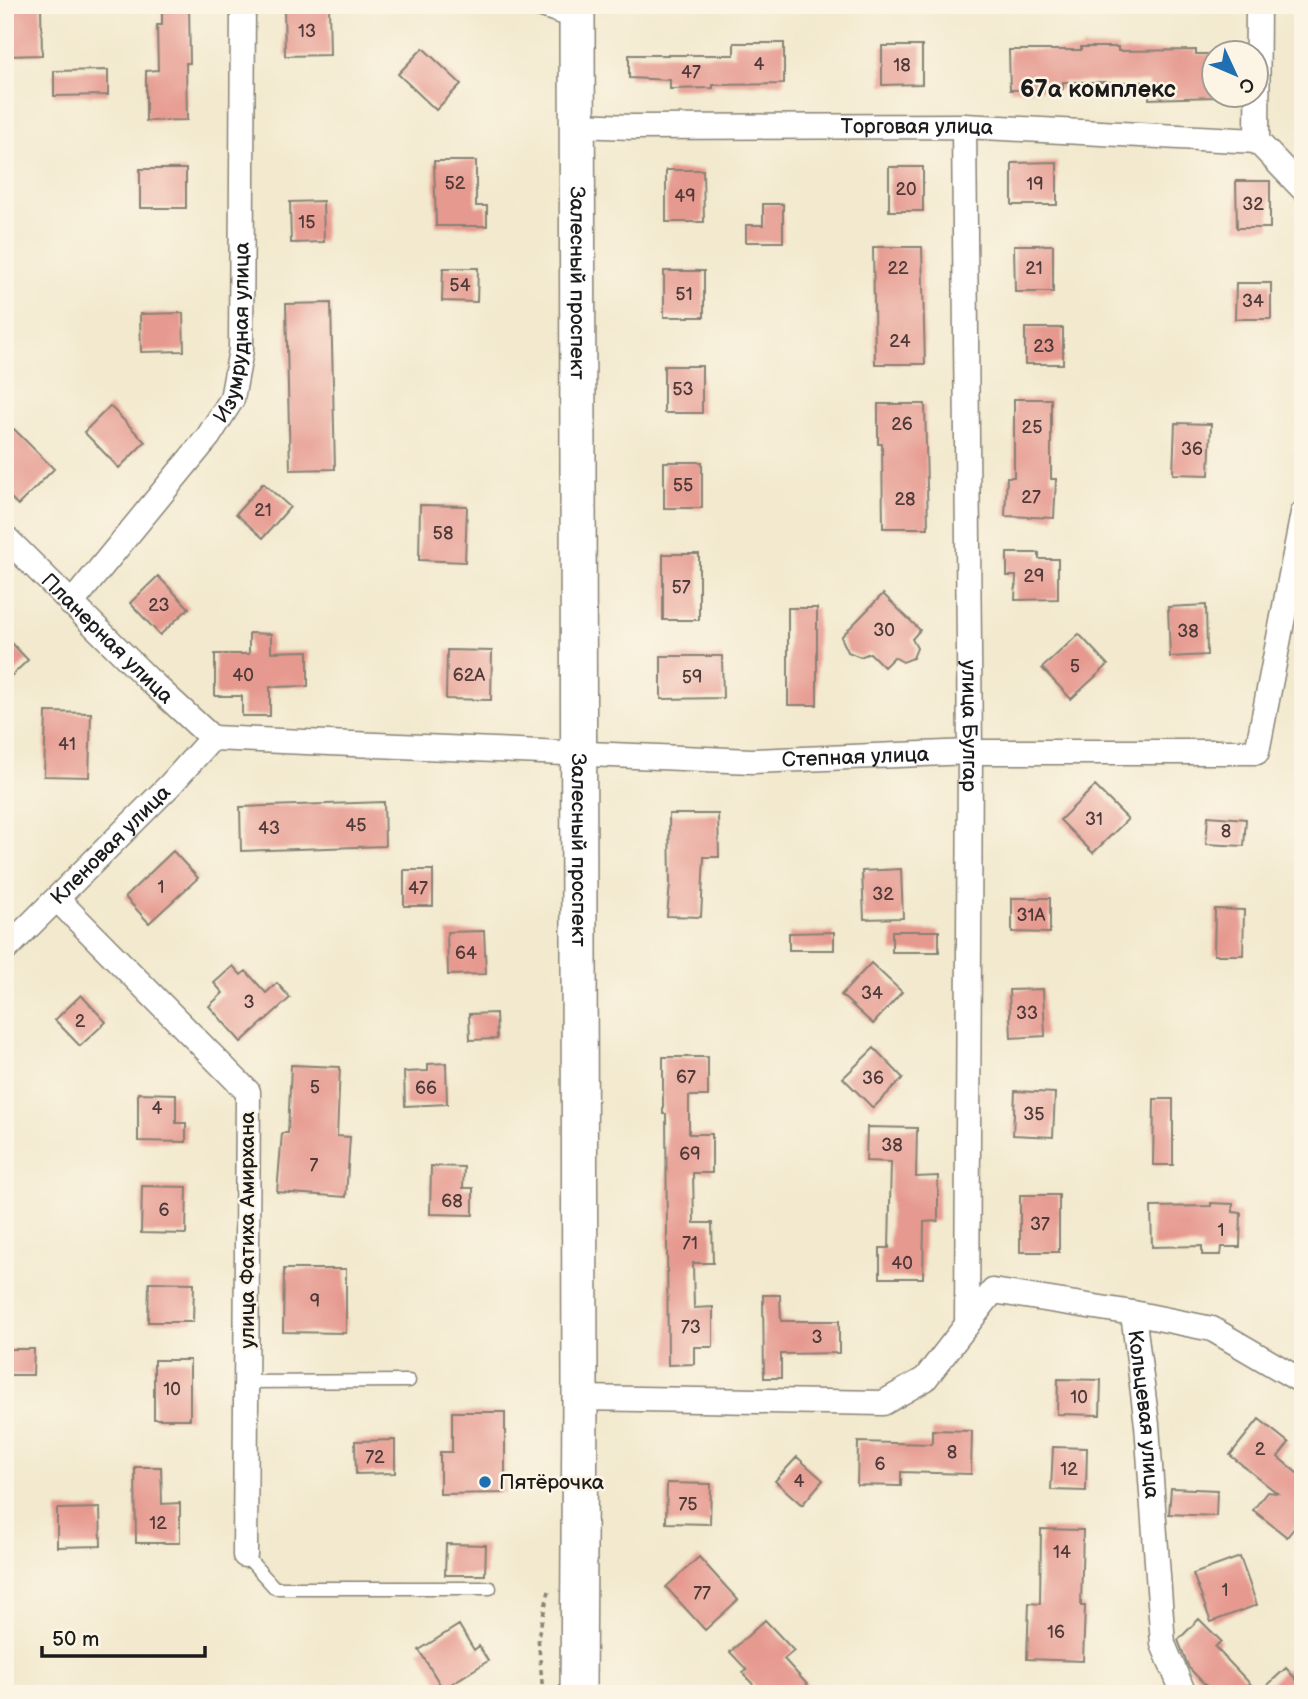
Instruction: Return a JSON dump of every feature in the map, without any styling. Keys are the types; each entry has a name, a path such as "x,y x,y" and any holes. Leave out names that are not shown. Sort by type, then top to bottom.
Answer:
{"main road":[{"name":"Залесный проспект","path":"577,11 580,752 578,1694"}],"street":[{"name":"Изумрудная улица","path":"71,604 208,438 232,399 241,350 243,5"},
{"path":"542,5 577,11"},
{"path":"1258,5 1257,141 1303,189"},
{"name":"Торговая улица","path":"577,125 964,126 1257,141"},
{"name":"улица Булгар","path":"964,126 970,752 967,1325"},
{"path":"1300,539 1303,513"},
{"name":"Планерная улица","path":"5,537 212,738"},
{"name":"Степная улица","path":"212,738 752,761 970,752 1257,751 1300,539"},
{"name":"Кленовая улица","path":"5,950 170,785 212,738"},
{"name":"улица Фатиха Амирхана","path":"57,899 248,1093 245,1555"},
{"name":"Кольцевая улица","path":"580,1398 883,1403 925,1379 993,1291 1133,1313 1147,1425 1163,1644 1180,1683 1198,1694"},
{"path":"1133,1313 1212,1328 1303,1382"}],"lane":[{"path":"246,1382 409,1381"},
{"path":"245,1555 275,1588 490,1588"}],"building":[{"path":"162,5 189,5 187,120 146,121 146,71 158,70 157,25 162,25"},
{"path":"329,5 330,55 285,56 284,6"},
{"path":"41,7 42,55 5,56 5,8"},
{"path":"734,43 784,43 784,84 713,85 713,88 670,89 670,80 629,78 629,55 734,55"},
{"path":"882,46 922,46 922,84 882,85"},
{"path":"1081,47 1118,47 1118,51 1196,50 1196,54 1200,54 1200,97 1149,99 1149,82 1063,82 1063,89 1010,90 1009,50 1081,50"},
{"path":"423,48 461,84 436,110 398,74"},
{"path":"108,70 108,95 54,96 54,71"},
{"path":"434,161 476,161 476,206 487,206 487,226 436,226"},
{"path":"1057,162 1057,205 1012,205 1012,163"},
{"path":"889,167 923,167 923,211 889,211"},
{"path":"140,169 186,169 186,208 140,208"},
{"path":"666,170 703,170 704,222 666,222"},
{"path":"1236,181 1270,181 1270,228 1237,228"},
{"path":"323,201 324,242 291,243 290,202"},
{"path":"763,204 783,204 783,242 746,242 746,225 763,225"},
{"path":"1014,245 1053,245 1053,292 1015,292"},
{"path":"873,247 922,247 925,364 875,364"},
{"path":"443,268 478,268 477,302 442,301"},
{"path":"664,271 704,271 704,317 664,317"},
{"path":"1236,283 1271,283 1271,319 1235,319"},
{"path":"331,303 335,469 290,470 286,304"},
{"path":"183,313 184,351 141,352 140,314"},
{"path":"1025,328 1063,328 1063,364 1025,364"},
{"path":"664,366 702,366 702,413 664,413"},
{"path":"1014,399 1051,399 1051,479 1056,479 1054,518 1005,516 1007,477 1014,477"},
{"path":"878,404 925,404 928,528 883,528 882,444 878,444"},
{"path":"110,406 145,442 119,468 84,432"},
{"path":"1175,423 1211,424 1209,475 1173,474"},
{"path":"14,429 54,469 18,505 5,492 5,437"},
{"path":"664,462 702,462 702,508 664,508"},
{"path":"263,483 290,507 263,538 236,514"},
{"path":"420,505 467,506 465,562 419,560"},
{"path":"1007,553 1039,553 1039,559 1058,559 1058,599 1015,600 1016,576 1007,576"},
{"path":"663,554 699,554 699,620 663,620"},
{"path":"158,576 189,608 160,635 130,603"},
{"path":"883,594 920,630 912,639 917,648 913,658 903,662 894,657 884,667 870,653 860,657 848,652 841,637"},
{"path":"1206,605 1207,655 1170,657 1168,607"},
{"path":"788,608 817,608 817,705 788,705"},
{"path":"249,633 271,634 271,652 308,651 308,686 270,687 270,716 242,716 242,696 215,696 215,654 249,654"},
{"path":"1079,634 1108,665 1071,699 1042,668"},
{"path":"5,636 28,660 5,682"},
{"path":"447,650 492,651 491,700 446,699"},
{"path":"661,656 722,656 723,698 661,699"},
{"path":"46,712 91,713 89,777 44,776"},
{"path":"1095,786 1128,819 1093,853 1060,820"},
{"path":"384,802 385,846 241,851 240,807"},
{"path":"669,814 718,814 719,857 704,857 701,917 667,916 670,884"},
{"path":"1208,816 1246,819 1244,846 1206,844"},
{"path":"173,851 198,878 149,923 125,897"},
{"path":"901,869 903,918 864,919 862,871"},
{"path":"404,870 433,870 433,906 404,906"},
{"path":"1012,898 1050,898 1050,933 1012,932"},
{"path":"1215,909 1244,910 1243,955 1214,955"},
{"path":"484,931 486,974 448,975 447,932"},
{"path":"892,931 939,931 939,952 892,952"},
{"path":"834,932 834,950 789,950 789,933"},
{"path":"871,963 902,992 873,1024 841,995"},
{"path":"233,966 241,975 246,971 266,993 277,983 290,998 241,1042 209,1006 223,993 214,983"},
{"path":"1043,989 1045,1036 1011,1038 1009,990"},
{"path":"81,995 106,1022 80,1046 55,1020"},
{"path":"496,1013 497,1039 470,1040 469,1014"},
{"path":"874,1048 903,1078 873,1108 843,1078"},
{"path":"663,1057 708,1057 708,1096 689,1096 689,1134 712,1134 712,1173 693,1173 694,1223 712,1223 713,1263 693,1263 694,1308 713,1307 713,1347 694,1347 694,1364 668,1365"},
{"path":"446,1063 447,1104 405,1106 404,1072 428,1071 428,1064"},
{"path":"291,1065 340,1067 337,1136 350,1137 346,1197 277,1192 282,1133 288,1133"},
{"path":"1015,1091 1055,1093 1053,1137 1013,1135"},
{"path":"138,1093 176,1094 176,1123 186,1123 186,1142 138,1141"},
{"path":"1154,1099 1173,1099 1173,1165 1153,1165"},
{"path":"867,1127 917,1128 916,1177 938,1176 938,1221 924,1222 923,1278 880,1278 880,1248 889,1248 891,1162 866,1161"},
{"path":"431,1166 464,1167 463,1188 473,1188 473,1215 430,1214"},
{"path":"142,1186 187,1187 186,1234 141,1233"},
{"path":"1020,1195 1059,1195 1059,1252 1020,1252"},
{"path":"1211,1203 1233,1204 1233,1212 1241,1213 1240,1247 1222,1247 1221,1255 1202,1255 1202,1246 1152,1247 1151,1207 1211,1206"},
{"path":"284,1269 346,1269 346,1333 283,1332"},
{"path":"149,1282 194,1283 193,1322 148,1322"},
{"path":"763,1295 780,1295 781,1321 839,1321 839,1353 781,1354 781,1378 764,1378"},
{"path":"5,1349 34,1349 33,1375 5,1375"},
{"path":"154,1360 190,1360 190,1419 154,1419"},
{"path":"1058,1379 1101,1380 1100,1415 1057,1414"},
{"path":"452,1412 505,1412 505,1493 440,1494 440,1452 452,1452"},
{"path":"1259,1419 1289,1443 1278,1457 1303,1478 1303,1517 1287,1537 1253,1510 1267,1492 1277,1493 1230,1455"},
{"path":"932,1430 972,1431 971,1474 901,1472 901,1486 857,1485 858,1442 932,1444"},
{"path":"395,1440 395,1473 356,1474 355,1441"},
{"path":"1053,1447 1087,1448 1086,1491 1051,1490"},
{"path":"797,1457 823,1480 802,1505 775,1481"},
{"path":"135,1467 161,1467 162,1504 180,1503 180,1543 136,1543"},
{"path":"667,1483 711,1484 710,1524 666,1523"},
{"path":"1171,1488 1217,1490 1216,1516 1169,1514"},
{"path":"100,1508 101,1546 57,1547 57,1509"},
{"path":"1041,1529 1083,1530 1083,1661 1027,1659 1029,1603 1040,1604"},
{"path":"446,1544 486,1545 485,1575 445,1575"},
{"path":"699,1557 738,1600 705,1630 666,1587"},
{"path":"1240,1557 1257,1605 1211,1622 1193,1574"},
{"path":"1199,1619 1221,1641 1215,1647 1259,1693 1286,1668 1303,1687 1303,1694 1214,1694 1189,1668 1178,1640"},
{"path":"765,1620 794,1651 784,1659 816,1694 761,1694 743,1673 747,1670 730,1652"},
{"path":"459,1625 474,1650 479,1646 488,1661 443,1689 419,1650"}],"place":[{"name":"Пятёрочка","path":"485,1482"}],"district":[{"name":"67а комплекс","path":"1098,89"}]}
